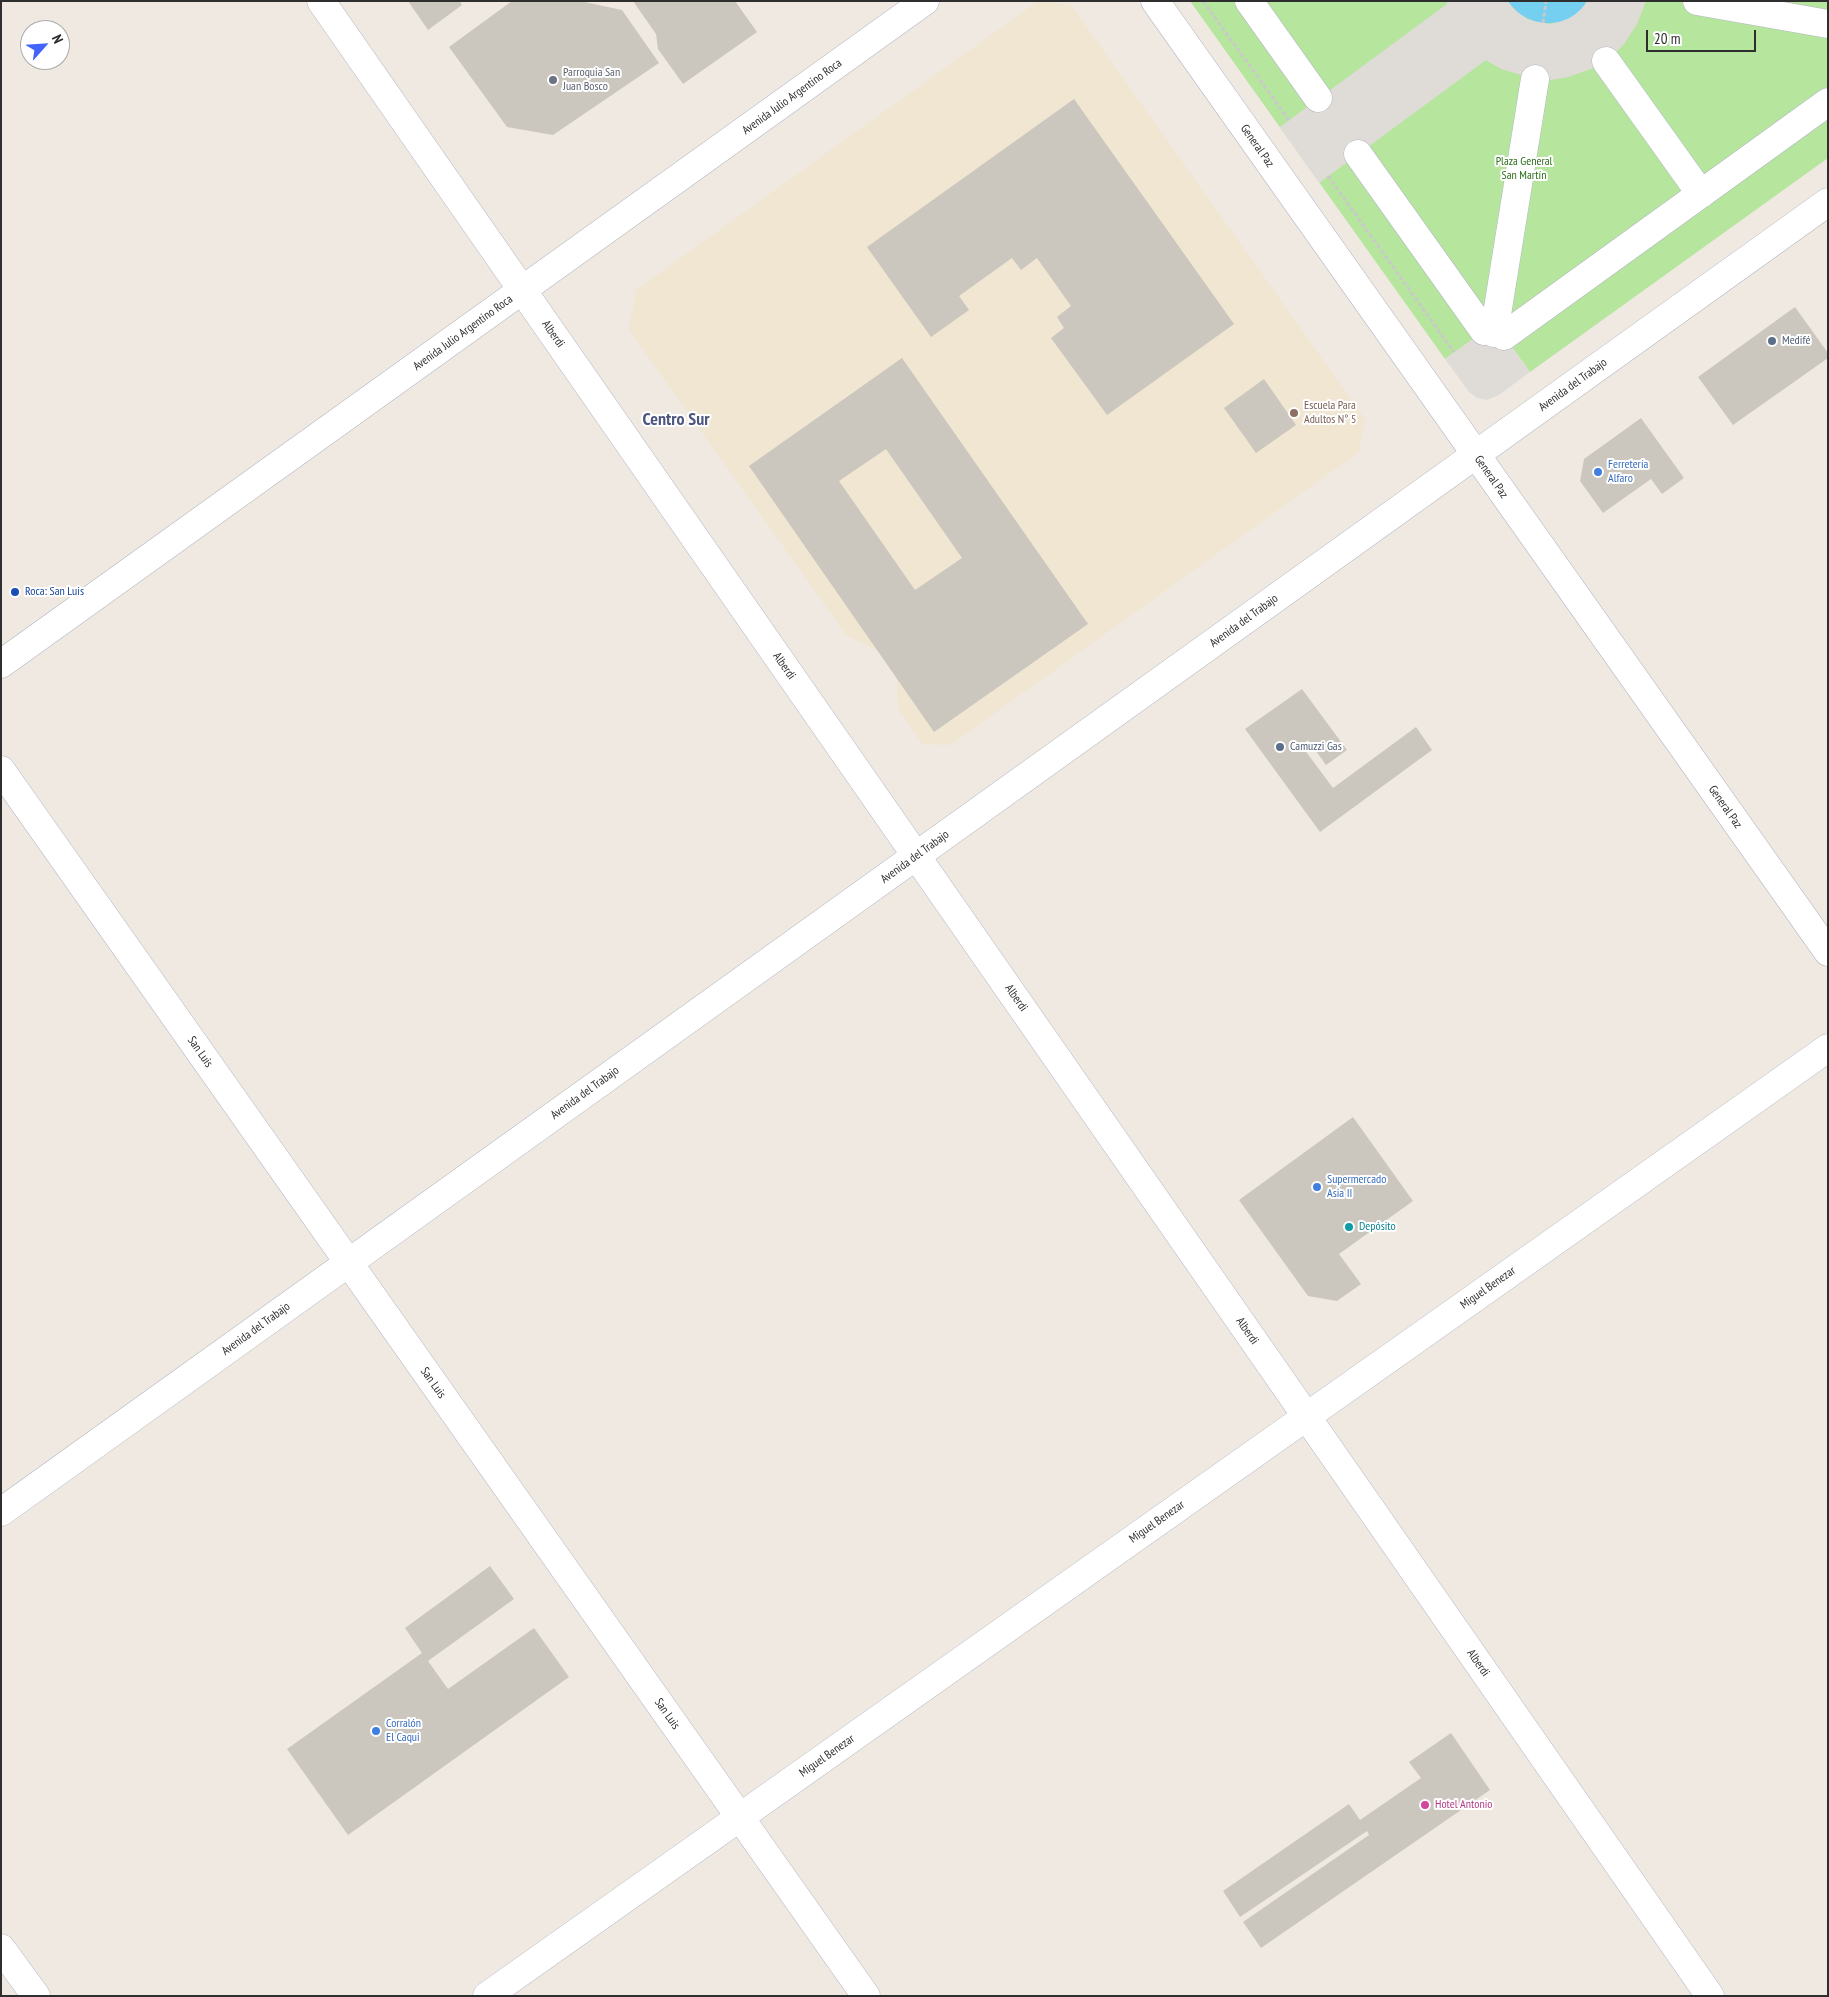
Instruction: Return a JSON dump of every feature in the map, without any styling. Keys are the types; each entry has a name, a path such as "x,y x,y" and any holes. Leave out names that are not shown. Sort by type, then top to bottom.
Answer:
{"street":[{"name":"Alberdi","path":"321,1 1710,1996"},
{"name":"Avenida Julio Argentino Roca","path":"1,664 925,1"},
{"name":"General Paz","path":"1155,1 1828,952"},
{"path":"1249,1 1318,98"},
{"path":"1697,1 1828,24"},
{"path":"1606,61 1701,194"},
{"path":"1494,334 1535,79"},
{"path":"1494,334 1701,194 1828,102"},
{"path":"1358,154 1494,334"},
{"name":"Avenida del Trabajo","path":"1,1512 1828,202"},
{"name":"San Luis","path":"1,770 866,1996"},
{"name":"Miguel Benezar","path":"487,1996 1828,1048"},
{"path":"1,1948 36,1996"}],"path":[{"path":"1203,1 1289,120"},
{"path":"1543,23 1546,1"},
{"path":"1328,176 1454,352"}],"shaded area":[{"path":"1038,1 1071,5 1365,419 1359,452 950,745 922,744 898,708 897,677 877,650 847,636 629,330 636,290"},
{"path":"1447,1 1508,1 1527,19 1551,24 1573,16 1587,1 1646,1 1637,24 1624,44 1612,56 1591,69 1568,77 1551,80 1535,79 1501,69 1486,60 1319,183 1280,127 1447,4"},
{"path":"1484,331 1504,336 1530,372 1499,395 1487,400 1477,398 1469,392 1445,359"}],"green space":[{"name":"Plaza General San Martín","path":"1190,1 1828,1 1828,158 1530,372 1504,336 1485,331 1445,359"}],"water":[{"path":"1508,1 1587,1 1570,18 1548,23 1537,22 1526,17 1516,11"}],"building":[{"path":"408,1 460,1 462,5 428,30"},
{"name":"Parroquia San Juan Bosco","path":"512,1 580,1 622,10 659,63 553,135 507,127 449,47"},
{"path":"633,1 735,1 757,32 683,84 658,49 656,34"},
{"path":"1074,99 1234,324 1107,415 1051,338 1064,328 1057,317 1071,306 1037,258 1021,270 1012,258 959,296 969,310 931,337 867,247"},
{"path":"1795,307 1828,353 1828,358 1733,425 1698,377"},
{"path":"902,358 1088,624 934,732 749,466","holes":["886,449 962,558 915,590 839,481"]},
{"path":"1264,379 1296,425 1256,453 1224,408"},
{"path":"1641,418 1684,478 1662,494 1651,479 1603,513 1580,481 1584,459"},
{"name":"Camuzzi Gas","path":"1302,689 1347,750 1326,765 1308,740 1301,745 1333,788 1416,727 1432,750 1320,832 1245,729"},
{"name":"Supermercado Asia II","path":"1353,1117 1413,1201 1339,1254 1361,1284 1337,1301 1308,1296 1239,1200"},
{"path":"490,1566 514,1599 428,1661 448,1689 534,1628 569,1677 348,1835 287,1749 422,1653 405,1628"},
{"path":"1451,1733 1490,1790 1261,1948 1243,1922 1369,1835 1367,1831 1240,1917 1223,1891 1349,1804 1360,1820 1421,1778 1409,1762"}],"place":[{"name":"Parroquia San Juan Bosco","path":"553,80"},
{"name":"Medifé","path":"1772,341"},
{"name":"Escuela Para Adultos N° 5","path":"1294,413"},
{"name":"Ferretería Alfaro","path":"1598,472"},
{"name":"Roca: San Luis","path":"15,592"},
{"name":"Camuzzi Gas","path":"1280,747"},
{"name":"Supermercado Asia II","path":"1317,1187"},
{"name":"Depósito","path":"1349,1227"},
{"name":"Corralón El Caqui","path":"376,1731"},
{"name":"Hotel Antonio","path":"1425,1805"}],"district":[{"name":"Centro Sur","path":"676,420"}]}
